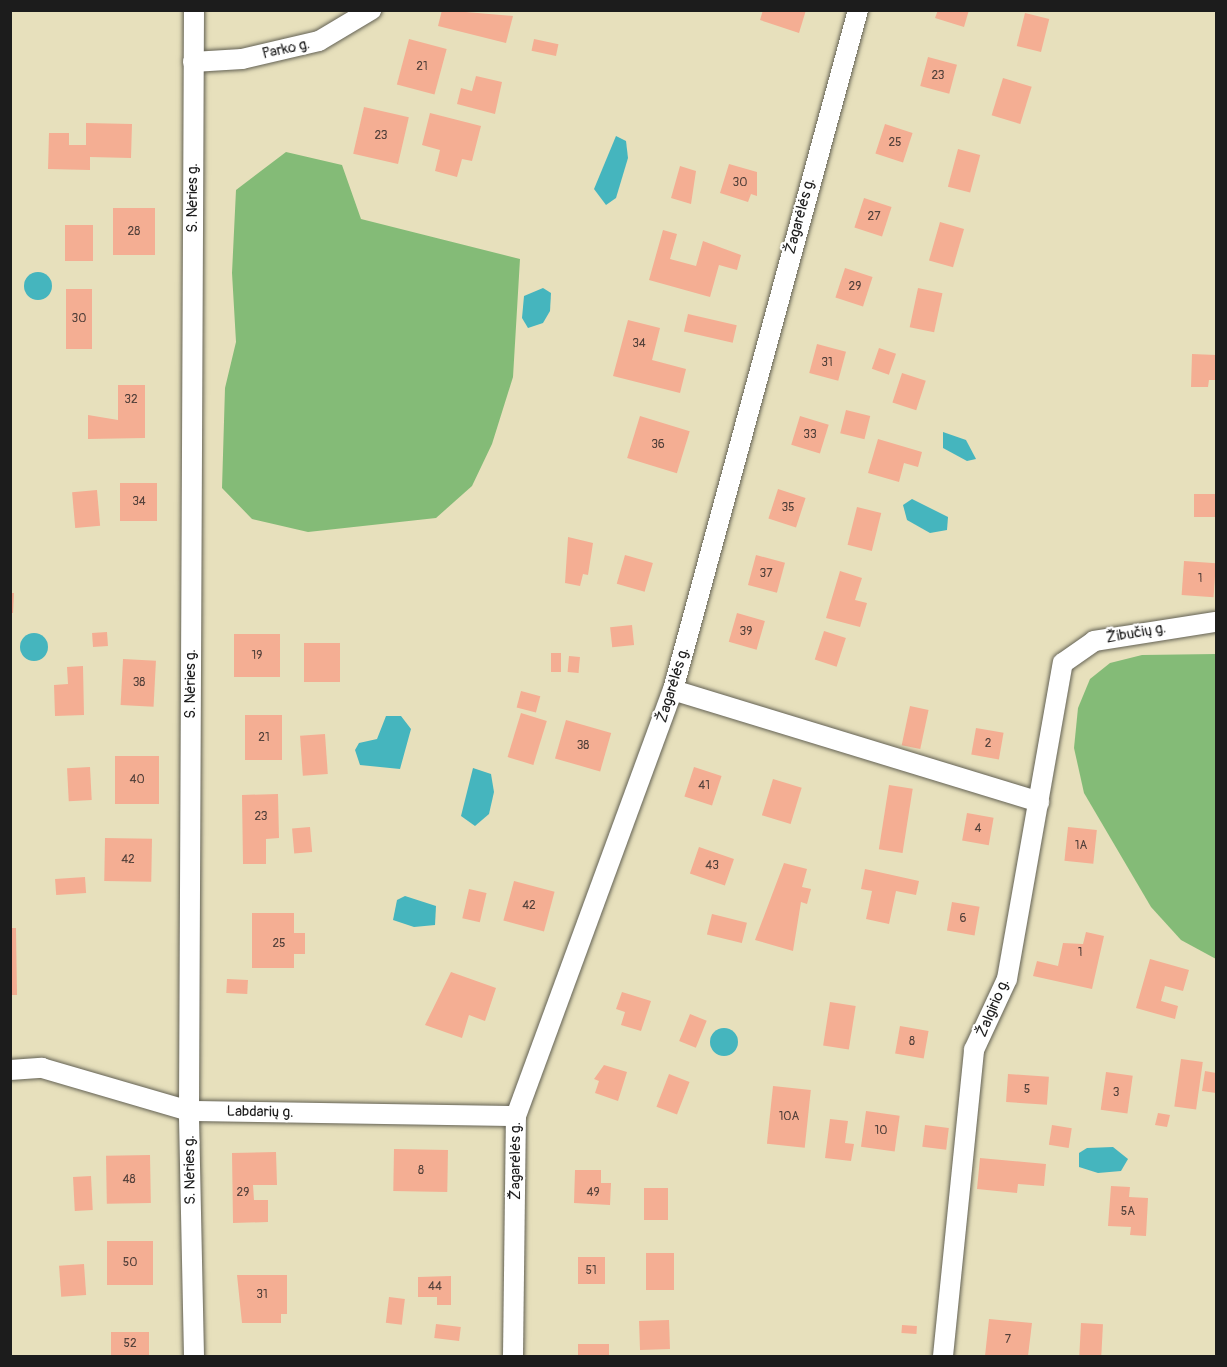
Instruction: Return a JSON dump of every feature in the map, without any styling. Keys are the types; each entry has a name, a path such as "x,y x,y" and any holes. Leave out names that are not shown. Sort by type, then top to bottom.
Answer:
{"street":[{"name":"S. Nėries g.","path":"194,10 189,1111 194,1356"},
{"name":"Parko g.","path":"193,62 242,59 319,41 371,10"},
{"name":"Žagarėlės g.","path":"513,1356 516,1116 673,690 858,10"},
{"name":"Žibučių g.","path":"1063,663 1094,641 1216,622"},
{"name":"Žalgirio g.","path":"943,1356 974,1050 1007,979 1063,663"},
{"path":"673,690 1038,802"},
{"name":"Labdarių g.","path":"10,1070 42,1068 189,1111 516,1116"}],"green space":[{"path":"286,152 342,165 361,219 520,259 513,377 492,444 472,486 436,518 308,532 252,519 222,488 225,388 236,342 232,273 236,190"},
{"path":"1216,654 1216,959 1181,940 1151,907 1084,793 1074,748 1078,708 1090,679 1110,663 1142,655"}],"water":[{"path":"616,136 626,141 628,158 616,198 606,205 594,189"},
{"path":"38,272 48,276 52,286 48,296 38,300 28,296 24,286 28,276"},
{"path":"543,288 551,293 550,311 543,323 528,328 522,318 524,296"},
{"path":"943,432 966,440 976,459 967,461 943,448"},
{"path":"912,499 948,517 947,530 930,533 907,520 903,505"},
{"path":"34,633 44,637 48,647 44,657 34,661 24,657 20,647 24,637"},
{"path":"386,716 401,716 411,729 400,769 360,765 355,750 359,743 377,739"},
{"path":"473,768 491,774 494,792 489,814 475,826 461,816"},
{"path":"405,896 436,906 435,925 414,927 393,920 397,900"},
{"path":"724,1028 734,1032 738,1042 734,1052 724,1056 714,1052 710,1042 714,1032"},
{"path":"1113,1147 1128,1159 1121,1171 1098,1173 1079,1167 1079,1153 1087,1148"}],"building":[{"path":"442,10 513,16 506,43 438,26"},
{"path":"763,10 806,10 799,33 760,20"},
{"path":"938,10 969,10 964,27 935,18"},
{"path":"1025,13 1049,19 1041,52 1017,46"},
{"path":"409,39 447,49 435,94 397,84"},
{"path":"534,39 558,44 556,56 532,51"},
{"path":"928,57 957,65 949,94 920,86"},
{"path":"476,76 502,82 495,114 457,104 461,88 472,91"},
{"path":"1003,78 1032,87 1020,124 992,115"},
{"path":"364,107 409,117 398,164 353,154"},
{"path":"430,113 481,126 472,161 462,159 457,177 435,171 440,150 422,145"},
{"path":"86,123 132,124 131,158 90,157 90,170 48,169 49,133 69,133 69,145 86,145"},
{"path":"885,124 913,133 903,162 875,153"},
{"path":"958,149 980,155 970,193 948,187"},
{"path":"729,164 757,172 757,196 751,194 748,202 720,193"},
{"path":"680,166 696,171 691,204 671,198"},
{"path":"864,198 892,207 882,236 854,227"},
{"path":"113,208 155,208 155,255 113,255"},
{"path":"940,222 964,229 953,267 929,260"},
{"path":"65,225 93,225 93,261 65,261"},
{"path":"663,230 677,234 670,259 696,266 703,241 741,255 737,270 719,265 710,297 649,280"},
{"path":"845,268 873,277 863,306 835,297"},
{"path":"918,288 942,293 934,332 910,327"},
{"path":"66,289 92,289 92,349 66,349"},
{"path":"688,314 737,325 733,343 684,332"},
{"path":"628,320 660,328 652,360 686,369 680,393 613,376"},
{"path":"817,344 846,352 838,381 809,373"},
{"path":"879,348 896,354 889,375 872,369"},
{"path":"1192,354 1216,355 1216,380 1209,380 1208,387 1191,387"},
{"path":"902,373 926,381 916,410 892,402"},
{"path":"118,385 145,385 145,438 88,439 88,415 118,420"},
{"path":"846,410 870,416 864,439 840,433"},
{"path":"640,416 690,431 677,473 627,458"},
{"path":"800,416 829,425 820,453 791,445"},
{"path":"878,439 922,452 918,467 904,463 899,482 868,473"},
{"path":"120,483 157,483 157,521 120,521"},
{"path":"778,489 806,498 796,527 768,518"},
{"path":"97,490 100,526 75,528 72,492"},
{"path":"1194,494 1216,494 1216,517 1194,517"},
{"path":"857,507 881,513 872,551 848,545"},
{"path":"568,537 593,543 588,575 583,574 580,586 565,583"},
{"path":"625,555 653,563 645,592 617,584"},
{"path":"756,555 785,563 777,593 748,585"},
{"path":"1184,561 1216,563 1214,597 1182,595"},
{"path":"840,571 862,578 855,600 867,603 860,627 826,618"},
{"path":"10,593 14,593 13,613 10,613"},
{"path":"737,613 765,621 757,650 729,642"},
{"path":"632,625 634,645 612,647 610,627"},
{"path":"824,631 846,638 837,667 815,660"},
{"path":"107,632 108,646 93,647 92,633"},
{"path":"234,634 280,634 280,677 234,677"},
{"path":"304,643 340,643 340,682 304,682"},
{"path":"551,653 561,653 561,672 551,672"},
{"path":"569,656 580,657 579,673 568,672"},
{"path":"123,659 156,661 154,707 121,705"},
{"path":"83,666 84,715 55,716 54,685 68,684 67,667"},
{"path":"521,691 540,696 536,713 517,707"},
{"path":"910,706 929,710 920,749 902,745"},
{"path":"521,713 547,721 533,765 508,757"},
{"path":"245,715 282,715 282,760 245,760"},
{"path":"566,720 611,733 600,771 555,758"},
{"path":"976,728 1004,733 999,759 971,755"},
{"path":"325,734 328,774 303,776 300,736"},
{"path":"115,756 159,756 159,804 115,804"},
{"path":"90,767 92,800 69,801 67,768"},
{"path":"694,767 722,776 712,805 684,796"},
{"path":"773,779 802,788 791,824 762,815"},
{"path":"889,785 913,789 903,853 879,849"},
{"path":"278,794 279,838 266,839 266,864 243,864 242,795"},
{"path":"967,813 994,818 989,845 962,841"},
{"path":"310,827 312,852 294,853 292,829"},
{"path":"1068,827 1097,830 1093,864 1064,861"},
{"path":"105,838 152,839 151,882 104,881"},
{"path":"699,847 734,859 725,886 690,873"},
{"path":"784,863 807,869 802,887 811,889 807,904 801,902 793,951 755,940"},
{"path":"865,869 919,881 916,895 896,891 889,924 866,919 872,891 861,889"},
{"path":"85,877 86,893 56,895 55,879"},
{"path":"514,881 555,892 544,931 503,921"},
{"path":"469,889 487,893 480,922 462,918"},
{"path":"952,902 980,907 975,935 947,931"},
{"path":"252,913 294,913 294,933 305,933 305,954 294,954 294,968 252,968"},
{"path":"712,914 747,923 742,943 707,934"},
{"path":"10,928 16,928 17,995 10,995"},
{"path":"1086,932 1104,936 1092,989 1033,976 1037,961 1058,966 1063,943 1083,944"},
{"path":"1150,959 1189,970 1183,991 1165,986 1161,1001 1178,1006 1175,1019 1136,1008"},
{"path":"451,972 496,988 485,1021 469,1015 462,1038 425,1025"},
{"path":"227,979 248,980 247,994 226,993"},
{"path":"622,992 651,1001 641,1031 621,1025 625,1012 616,1009"},
{"path":"830,1002 856,1006 849,1050 823,1045"},
{"path":"690,1014 707,1021 696,1048 679,1041"},
{"path":"900,1026 929,1031 924,1059 895,1054"},
{"path":"1181,1059 1203,1062 1196,1110 1174,1107"},
{"path":"604,1065 627,1072 618,1101 595,1093 599,1081 594,1079"},
{"path":"1205,1071 1216,1073 1216,1093 1202,1091"},
{"path":"1106,1072 1133,1076 1127,1113 1101,1110"},
{"path":"669,1074 690,1082 677,1115 656,1107"},
{"path":"1008,1074 1049,1077 1047,1105 1006,1102"},
{"path":"773,1086 811,1090 805,1148 767,1144"},
{"path":"866,1111 900,1116 895,1151 861,1147"},
{"path":"1158,1113 1170,1115 1167,1127 1155,1125"},
{"path":"830,1119 848,1121 845,1143 854,1144 851,1161 825,1158"},
{"path":"925,1125 949,1128 946,1150 922,1147"},
{"path":"1052,1125 1072,1128 1069,1148 1049,1145"},
{"path":"394,1149 448,1150 447,1192 393,1191"},
{"path":"276,1152 277,1185 253,1185 254,1200 268,1200 268,1222 233,1223 232,1153"},
{"path":"150,1155 151,1203 107,1204 106,1156"},
{"path":"980,1158 1046,1164 1044,1186 1018,1184 1017,1193 977,1189"},
{"path":"575,1170 601,1170 601,1183 611,1183 610,1205 574,1203"},
{"path":"91,1176 93,1210 75,1211 73,1177"},
{"path":"1111,1186 1130,1187 1129,1197 1148,1198 1146,1236 1130,1235 1131,1227 1108,1226"},
{"path":"644,1188 668,1188 668,1220 644,1220"},
{"path":"107,1241 153,1241 153,1285 107,1285"},
{"path":"646,1253 674,1253 674,1290 646,1290"},
{"path":"578,1257 605,1257 605,1284 578,1284"},
{"path":"84,1264 86,1295 61,1297 59,1266"},
{"path":"237,1275 287,1275 287,1314 281,1314 281,1323 242,1323"},
{"path":"451,1276 451,1305 437,1305 437,1297 418,1297 418,1277"},
{"path":"389,1297 405,1299 402,1325 386,1323"},
{"path":"989,1319 1032,1323 1028,1356 985,1356"},
{"path":"669,1320 670,1349 640,1350 639,1321"},
{"path":"1081,1323 1103,1324 1101,1356 1079,1356"},
{"path":"436,1324 461,1327 459,1341 434,1338"},
{"path":"902,1325 917,1326 916,1334 901,1333"},
{"path":"111,1332 149,1332 149,1356 111,1356"},
{"path":"578,1344 609,1344 609,1356 578,1356"}]}
